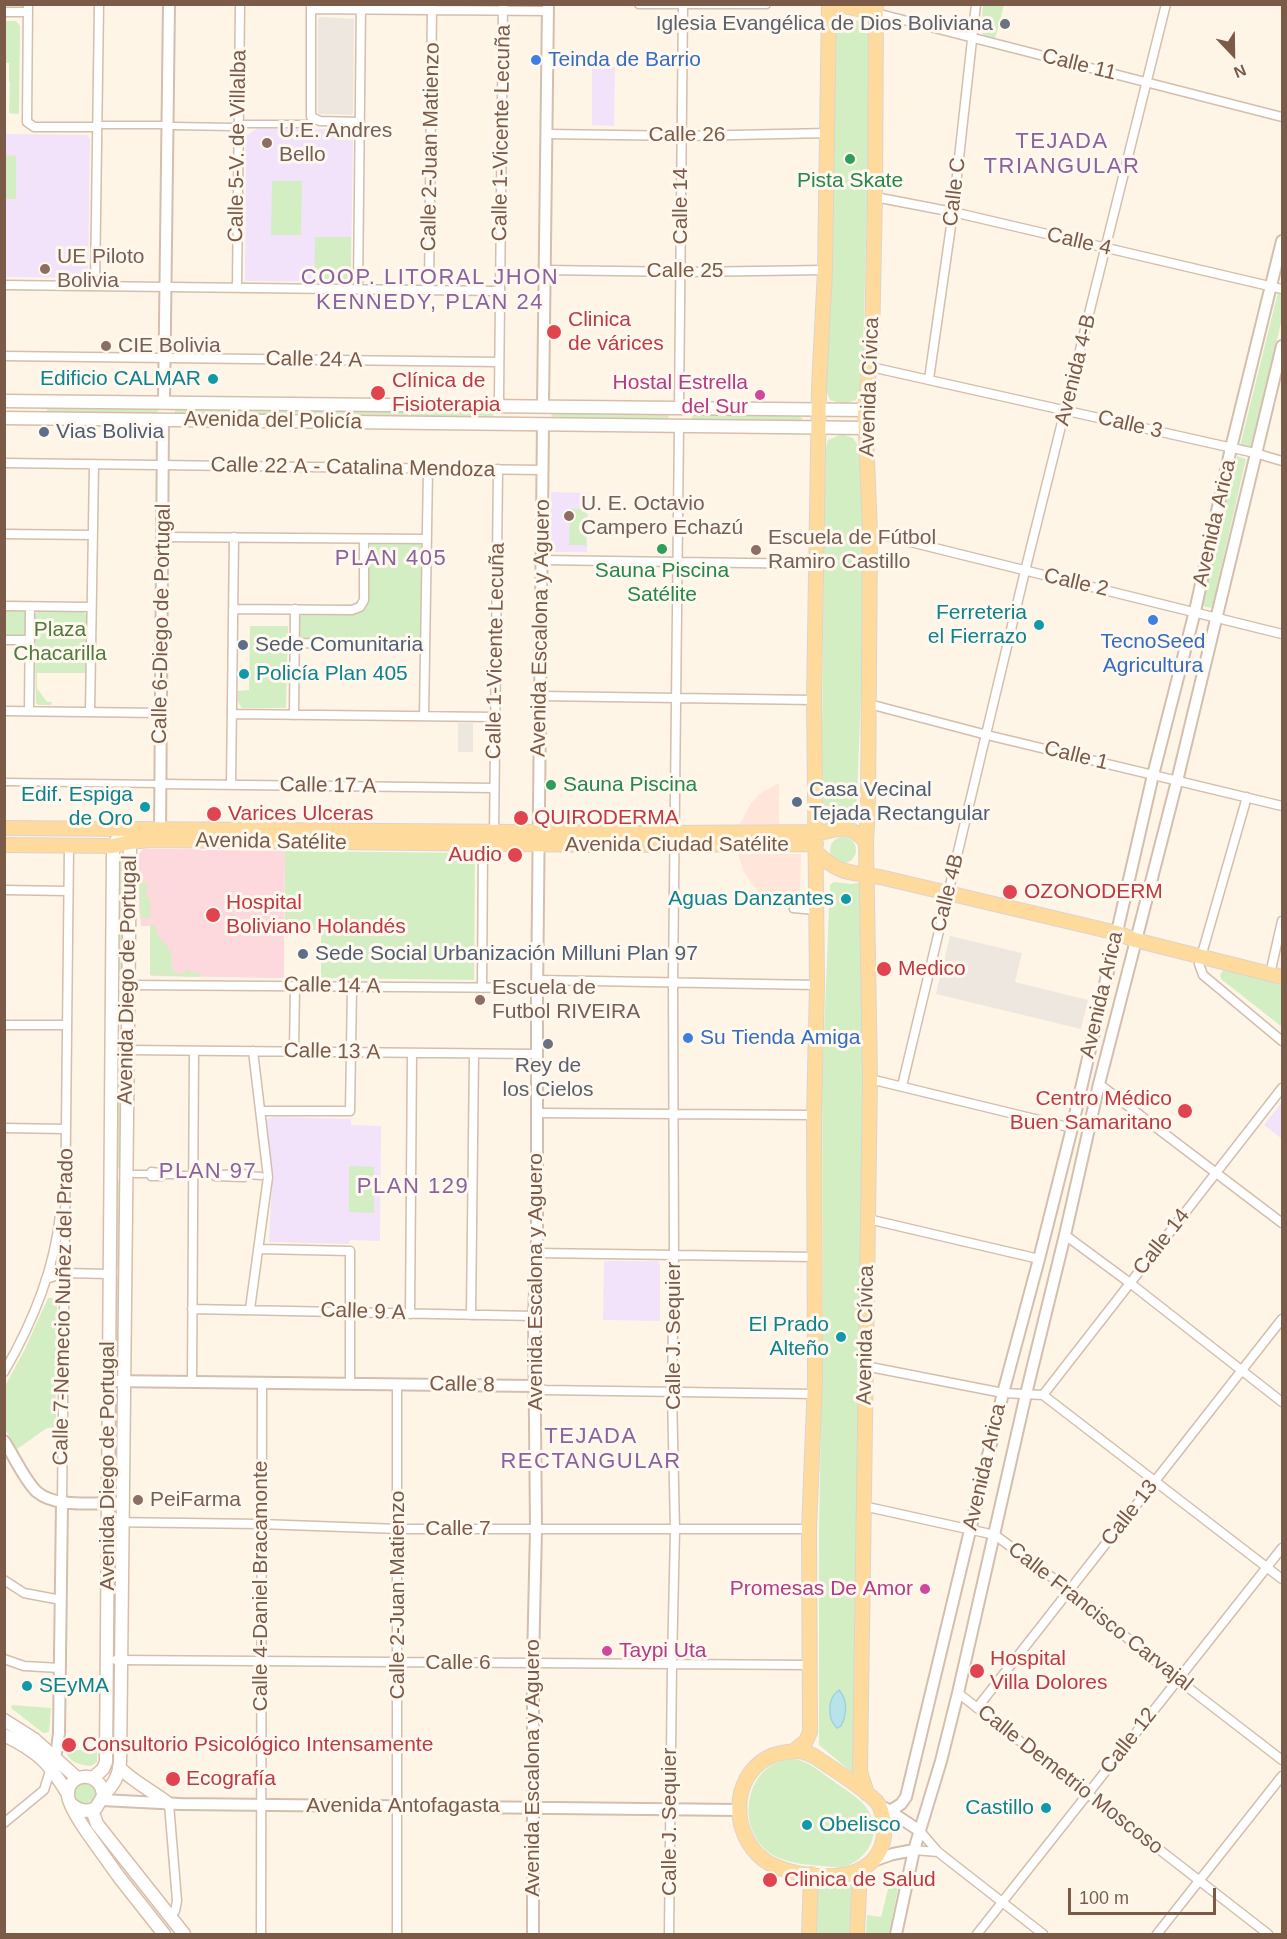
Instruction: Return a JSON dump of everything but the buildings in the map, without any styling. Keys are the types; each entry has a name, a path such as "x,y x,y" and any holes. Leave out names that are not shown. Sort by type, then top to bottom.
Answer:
{"main road":[{"path":"794,1751 806,1741 810,1732 809,1529 814,1394 814,1115 818,986 814,700 818,410 825,270 829,4"},
{"path":"834,4 876,9"},
{"name":"Avenida Cívica","path":"867,1794 860,1771 870,1079 866,842 870,532 865,410 871,367 876,9"},
{"name":"Avenida del Policía","path":"4,400 865,410"},
{"path":"163,420 164,402"},
{"path":"500,406 500,423"},
{"path":"543,406 543,424"},
{"path":"679,408 679,426"},
{"name":"Avenida del Policía","path":"4,418 866,428"},
{"name":"Avenida Satélite","path":"4,828 69,828 126,835 539,839"},
{"path":"69,828 69,846"},
{"name":"Avenida Ciudad Satélite","path":"539,839 674,839 816,843 844,828 858,833 866,842"},
{"name":"Avenida Satélite","path":"4,845 113,846 126,835"},
{"name":"Avenida Diego de Portugal","path":"103,1798 113,1785 119,1767 124,1381 130,1174 126,835"},
{"path":"816,843 832,867 840,870 1117,933 1135,940 1276,976"},
{"name":"Avenida Diego de Portugal","path":"93,1778 103,1769 106,1762 113,846"},
{"path":"112,986 128,985"},
{"path":"112,1050 128,1050"},
{"path":"110,1174 130,1174"},
{"path":"4,1720 34,1739 53,1762 85,1829 164,1935"},
{"path":"4,1735 30,1748 77,1778"},
{"path":"802,1751 814,1756 867,1794 884,1807 885,1835 881,1850 873,1861 860,1870 844,1875 811,1874 780,1868 764,1860 752,1848 744,1833 739,1799 744,1783 753,1770 767,1758 782,1753 802,1751"},
{"path":"119,1767 128,1776 169,1804"},
{"path":"85,1776 93,1778 101,1785 103,1798 92,1810 81,1811 70,1799 72,1782 85,1776"},
{"path":"92,1810 98,1824 184,1935"},
{"path":"857,1935 860,1870"},
{"path":"809,1935 811,1874"}],"street":[{"path":"95,286 100,126 99,4"},
{"path":"164,402 169,4"},
{"name":"Calle 5-V. de Villalba","path":"237,288 240,4"},
{"path":"639,4 766,4"},
{"name":"Calle C","path":"929,380 953,212 976,4"},
{"name":"Avenida 4-B","path":"987,735 1025,571 1166,4"},
{"name":"Calle 14","path":"679,408 683,5"},
{"path":"360,122 320,121 313,119 310,114 311,7 548,8 543,406"},
{"path":"358,289 361,7"},
{"name":"Calle 2-Juan Matienzo","path":"429,290 432,7"},
{"name":"Calle 1-Vicente Lecuña","path":"500,406 503,7"},
{"path":"4,12 28,8 26,119 29,124 34,127 162,125"},
{"name":"Calle 11","path":"876,9 973,38 1282,117"},
{"path":"244,124 305,124"},
{"path":"173,126 233,127"},
{"name":"Calle 26","path":"546,134 681,136 828,133"},
{"name":"Calle 4","path":"875,197 953,212 1277,287"},
{"name":"Avenida Arica","path":"884,1807 901,1804 906,1797 1003,1393 1072,1128 1154,775 1195,611 1231,448 1277,287 1282,241"},
{"name":"Calle 25","path":"544,270 680,272 825,270"},
{"path":"4,285 500,291"},
{"name":"Avenida Arica","path":"896,1935 914,1850 941,1761 958,1693 1099,1084 1177,781 1282,346"},
{"name":"Calle 24 A","path":"4,356 499,362"},
{"name":"Calle 3","path":"871,367 1282,461"},
{"name":"Calle 6-Diego de Portugal","path":"160,834 163,420"},
{"name":"Avenida Escalona y Aguero","path":"532,1935 536,1529 534,1316 537,1253 537,984 543,424"},
{"path":"674,839 679,426"},
{"name":"Calle 22 A - Catalina Mendoza","path":"4,464 542,470"},
{"path":"90,712 94,465"},
{"path":"424,716 428,468"},
{"name":"Calle 1-Vicente Lecuña","path":"482,988 494,788 498,469"},
{"name":"Calle 2","path":"870,532 1282,634"},
{"path":"4,534 92,535"},
{"path":"163,537 427,540"},
{"path":"231,785 234,537"},
{"path":"233,609 352,610 360,608 363,600 364,539"},
{"path":"542,560 816,564"},
{"path":"4,606 91,607"},
{"path":"29,711 30,607"},
{"path":"294,715 295,609"},
{"path":"4,640 30,640"},
{"path":"295,643 425,644"},
{"path":"540,696 814,700"},
{"name":"Calle 1","path":"869,704 987,735 1282,806"},
{"path":"4,711 161,713"},
{"path":"232,714 495,717"},
{"name":"Calle 4B","path":"902,1086 987,735"},
{"path":"4,782 161,784"},
{"name":"Calle 17 A","path":"161,784 494,788"},
{"path":"1247,797 1199,964 1203,975 1282,1041"},
{"name":"Calle J. Sequier","path":"669,1935 675,1530 672,1393 674,839"},
{"name":"Calle 7-Nemecio Nuñez del Prado","path":"53,1762 58,1739 60,1668 69,846"},
{"path":"4,890 68,891"},
{"path":"793,909 818,911"},
{"path":"1276,976 1282,921"},
{"path":"537,984 673,982 818,986"},
{"name":"Calle 14 A","path":"128,985 482,988 537,984"},
{"path":"294,1051 295,986"},
{"path":"260,1111 350,1112 352,987"},
{"path":"4,1024 67,1025"},
{"name":"Calle 13 A","path":"128,1050 537,1054"},
{"path":"192,1382 194,1051"},
{"path":"250,1309 260,1250 268,1177 253,1052"},
{"path":"410,1314 412,1054"},
{"path":"471,1315 474,1054"},
{"path":"870,1079 1072,1128"},
{"path":"1099,1084 1282,1223"},
{"name":"Calle 14","path":"1042,1395 1282,1088"},
{"path":"537,1113 814,1115"},
{"path":"4,1128 66,1129"},
{"path":"130,1174 149,1174 151,1171 187,1175"},
{"path":"198,1175 244,1173 261,1176"},
{"path":"4,1372 27,1328 46,1279 57,1240 65,1178"},
{"path":"868,1219 1039,1259"},
{"path":"1065,1235 1130,1282 1282,1402"},
{"path":"260,1250 350,1251 350,1384"},
{"path":"537,1253 815,1257"},
{"path":"46,1279 64,1274 109,1274"},
{"name":"Calle 9 A","path":"192,1309 534,1316"},
{"name":"Calle 13","path":"977,1708 1282,1319"},
{"path":"865,1366 1003,1393 1042,1395 1282,1579"},
{"name":"Calle 8","path":"108,1381 535,1386 545,1390 814,1394"},
{"name":"Calle 4-Daniel Bracamonte","path":"261,1935 262,1382"},
{"name":"Calle 2-Juan Matienzo","path":"397,1935 398,1384"},
{"path":"4,1441 33,1487 48,1498 62,1503 123,1503"},
{"name":"Calle Francisco Carvajal","path":"863,1506 994,1535 1070,1590 1177,1680 1282,1760"},
{"name":"Calle 7","path":"107,1522 399,1529 809,1529"},
{"name":"Calle 12","path":"977,1935 1282,1548"},
{"path":"4,1580 24,1593 61,1600"},
{"path":"4,1659 24,1666 60,1668"},
{"name":"Calle 6","path":"106,1660 810,1665"},
{"name":"Calle Demetrio Moscoso","path":"958,1693 1268,1935"},
{"path":"4,1822 44,1790 53,1762"},
{"path":"1157,1935 1282,1776"},
{"name":"Avenida Antofagasta","path":"103,1798 169,1804 739,1810"},
{"path":"169,1804 177,1901 175,1911 170,1916"},
{"path":"884,1807 920,1832 938,1852 1043,1935"},
{"path":"873,1861 914,1850 938,1852"}],"shaded area":[{"path":"320,17 354,19 353,113 351,115 318,113 318,19"},
{"path":"592,66 615,67 614,126 592,125"},
{"path":"258,128 353,130 351,282 245,281 246,139 247,135"},
{"path":"4,134 87,135 90,139 88,278 5,277"},
{"name":"U. E. Octavio Campero Echazú","path":"551,492 588,493 587,552 553,552 550,549"},
{"path":"458,723 473,723 473,752 458,752"},
{"path":"779,783 779,824 740,824 751,803 761,793"},
{"name":"Hospital Boliviano Holandés","path":"143,849 285,851 284,978 151,976 150,926 141,926 139,908 139,854"},
{"path":"738,854 801,854 800,905 798,907 783,905 758,891 744,872"},
{"path":"950,936 1022,953 1015,982 1088,1000 1081,1029 936,994"},
{"path":"1282,1102 1282,1139 1264,1125"},
{"path":"269,1118 351,1119 351,1125 381,1126 380,1241 350,1240 349,1244 269,1242 272,1181 266,1122"},
{"path":"604,1261 658,1261 660,1264 660,1321 603,1320"}],"green space":[{"path":"983,5 1004,5 995,39 983,35 981,26"},
{"path":"850,19 864,22 872,35 862,385 856,400 843,404 830,400 824,386 834,33 843,21"},
{"path":"5,21 16,21 20,26 19,114 9,113 10,82 9,63 5,63"},
{"path":"5,155 16,156 16,199 5,199"},
{"path":"272,181 302,181 301,235 271,235"},
{"path":"315,237 351,237 351,282 314,282"},
{"path":"1282,290 1282,319 1250,449 1240,446 1278,292"},
{"path":"47,407 156,408 158,411 156,414 47,413"},
{"path":"175,408 245,409 244,415 175,414"},
{"path":"247,409 326,410 326,415 246,415"},
{"path":"329,410 408,411 408,416 329,416"},
{"path":"411,411 491,412 494,415 491,417 411,417"},
{"path":"555,413 666,414 669,417 666,420 554,418 551,415"},
{"path":"691,415 800,416 803,419 801,422 693,420"},
{"path":"842,434 853,438 860,449 867,549 856,819 853,824 826,824 821,819 825,451 828,440"},
{"path":"1237,456 1246,459 1212,608 1202,606"},
{"path":"570,509 587,509 586,545 569,545"},
{"path":"370,543 419,543 422,545 420,639 300,639 299,619 302,614 354,614 365,609 368,602"},
{"name":"Plaza Chacarilla","path":"5,610 25,612 26,633 21,636 5,635"},
{"name":"Plaza Chacarilla","path":"39,611 81,611 87,616 86,673 37,673 37,688 47,702 52,702 51,705 36,703 34,615"},
{"path":"250,626 288,626 286,708 242,708 238,702 238,691 249,690"},
{"path":"843,837 852,841 856,850 852,859 843,863 834,859 830,850 834,841"},
{"path":"285,851 473,853 475,855 474,980 321,978 321,930 285,930"},
{"path":"119,860 125,860 124,917 119,917"},
{"name":"El Prado Alteño","path":"834,882 858,883 864,887 854,1774 819,1745 819,1532 823,1292 822,1084 830,885"},
{"path":"139,883 147,883 146,893 152,905 150,918 141,918"},
{"path":"119,921 124,921 123,975 121,976 118,974"},
{"path":"150,925 155,925 158,936 172,954 171,966 174,972 182,974 188,969 192,973 200,972 200,977 150,975"},
{"path":"1225,968 1282,982 1282,1027 1221,979 1220,974"},
{"path":"116,1084 122,1084 121,1166 118,1168 117,1167"},
{"path":"349,1166 374,1167 374,1213 349,1212"},
{"path":"119,1180 121,1183 120,1269 115,1269 116,1183"},
{"path":"115,1275 120,1275 119,1368 115,1369"},
{"path":"48,1298 53,1298 57,1303 56,1427 47,1428 17,1449 5,1429 5,1386"},
{"path":"117,1394 116,1497 113,1494 114,1395"},
{"path":"117,1533 116,1649 112,1651 113,1534"},
{"path":"12,1705 51,1708 49,1732 43,1733 11,1708"},
{"path":"66,1750 97,1750 97,1762 91,1766 79,1764 69,1757"},
{"path":"795,1759 815,1768 854,1795 871,1816 874,1834 871,1843 866,1851 851,1864 841,1868 781,1859 760,1844 752,1830 749,1814 750,1798 755,1783 765,1771 778,1762"},
{"path":"86,1783 94,1786 97,1794 94,1802 86,1805 78,1802 75,1794 78,1786"},
{"path":"890,1881 899,1883 889,1934 866,1934 867,1915 881,1917"},
{"path":"852,1884 850,1934 817,1934 818,1885"}],"water":[{"path":"839,1690 844,1698 845,1712 841,1726 837,1728 831,1719 830,1703"}],"place":[{"name":"Iglesia Evangélica de Dios Boliviana","path":"1005,24"},
{"name":"Teinda de Barrio","path":"536,60"},
{"name":"U.E. Andres Bello","path":"267,143"},
{"name":"Pista Skate","path":"850,159"},
{"name":"UE Piloto Bolivia","path":"45,269"},
{"name":"Clinica de várices","path":"554,332"},
{"name":"CIE Bolivia","path":"106,346"},
{"name":"Edificio CALMAR","path":"213,379"},
{"name":"Clínica de Fisioterapia","path":"378,393"},
{"name":"Hostal Estrella del Sur","path":"760,395"},
{"name":"Vias Bolivia","path":"44,432"},
{"name":"U. E. Octavio Campero Echazú","path":"569,516"},
{"name":"Sauna Piscina Satélite","path":"662,549"},
{"name":"Escuela de Fútbol Ramiro Castillo","path":"756,550"},
{"name":"TecnoSeed Agricultura","path":"1153,620"},
{"name":"Ferreteria el Fierrazo","path":"1039,625"},
{"name":"Sede Comunitaria","path":"243,645"},
{"name":"Policía Plan 405","path":"244,674"},
{"name":"Sauna Piscina","path":"551,785"},
{"name":"Casa Vecinal Tejada Rectangular","path":"797,802"},
{"name":"Edif. Espiga de Oro","path":"145,807"},
{"name":"Varices Ulceras","path":"214,814"},
{"name":"QUIRODERMA","path":"521,818"},
{"name":"Audio","path":"515,855"},
{"name":"OZONODERM","path":"1010,892"},
{"name":"Aguas Danzantes","path":"846,899"},
{"name":"Hospital Boliviano Holandés","path":"213,915"},
{"name":"Sede Social Urbanización Milluni Plan 97","path":"303,954"},
{"name":"Medico","path":"884,969"},
{"name":"Escuela de Futbol RIVEIRA","path":"480,1000"},
{"name":"Su Tienda Amiga","path":"688,1038"},
{"name":"Rey de los Cielos","path":"548,1044"},
{"name":"Centro Médico Buen Samaritano","path":"1185,1111"},
{"name":"El Prado Alteño","path":"841,1337"},
{"name":"PeiFarma","path":"138,1500"},
{"name":"Promesas De Amor","path":"925,1589"},
{"name":"Taypi Uta","path":"607,1651"},
{"name":"Hospital Villa Dolores","path":"977,1671"},
{"name":"SEyMA","path":"27,1686"},
{"name":"Consultorio Psicológico Intensamente","path":"69,1745"},
{"name":"Ecografía","path":"173,1779"},
{"name":"Castillo","path":"1046,1808"},
{"name":"Obelisco","path":"807,1825"},
{"name":"Clinica de Salud","path":"770,1880"}],"district":[{"name":"TEJADA TRIANGULAR","path":"1062,154"},
{"name":"COOP. LITORAL JHON KENNEDY, PLAN 24","path":"430,290"},
{"name":"PLAN 405","path":"391,559"},
{"name":"PLAN 97","path":"208,1172"},
{"name":"PLAN 129","path":"413,1187"},
{"name":"TEJADA RECTANGULAR","path":"591,1450"}]}
